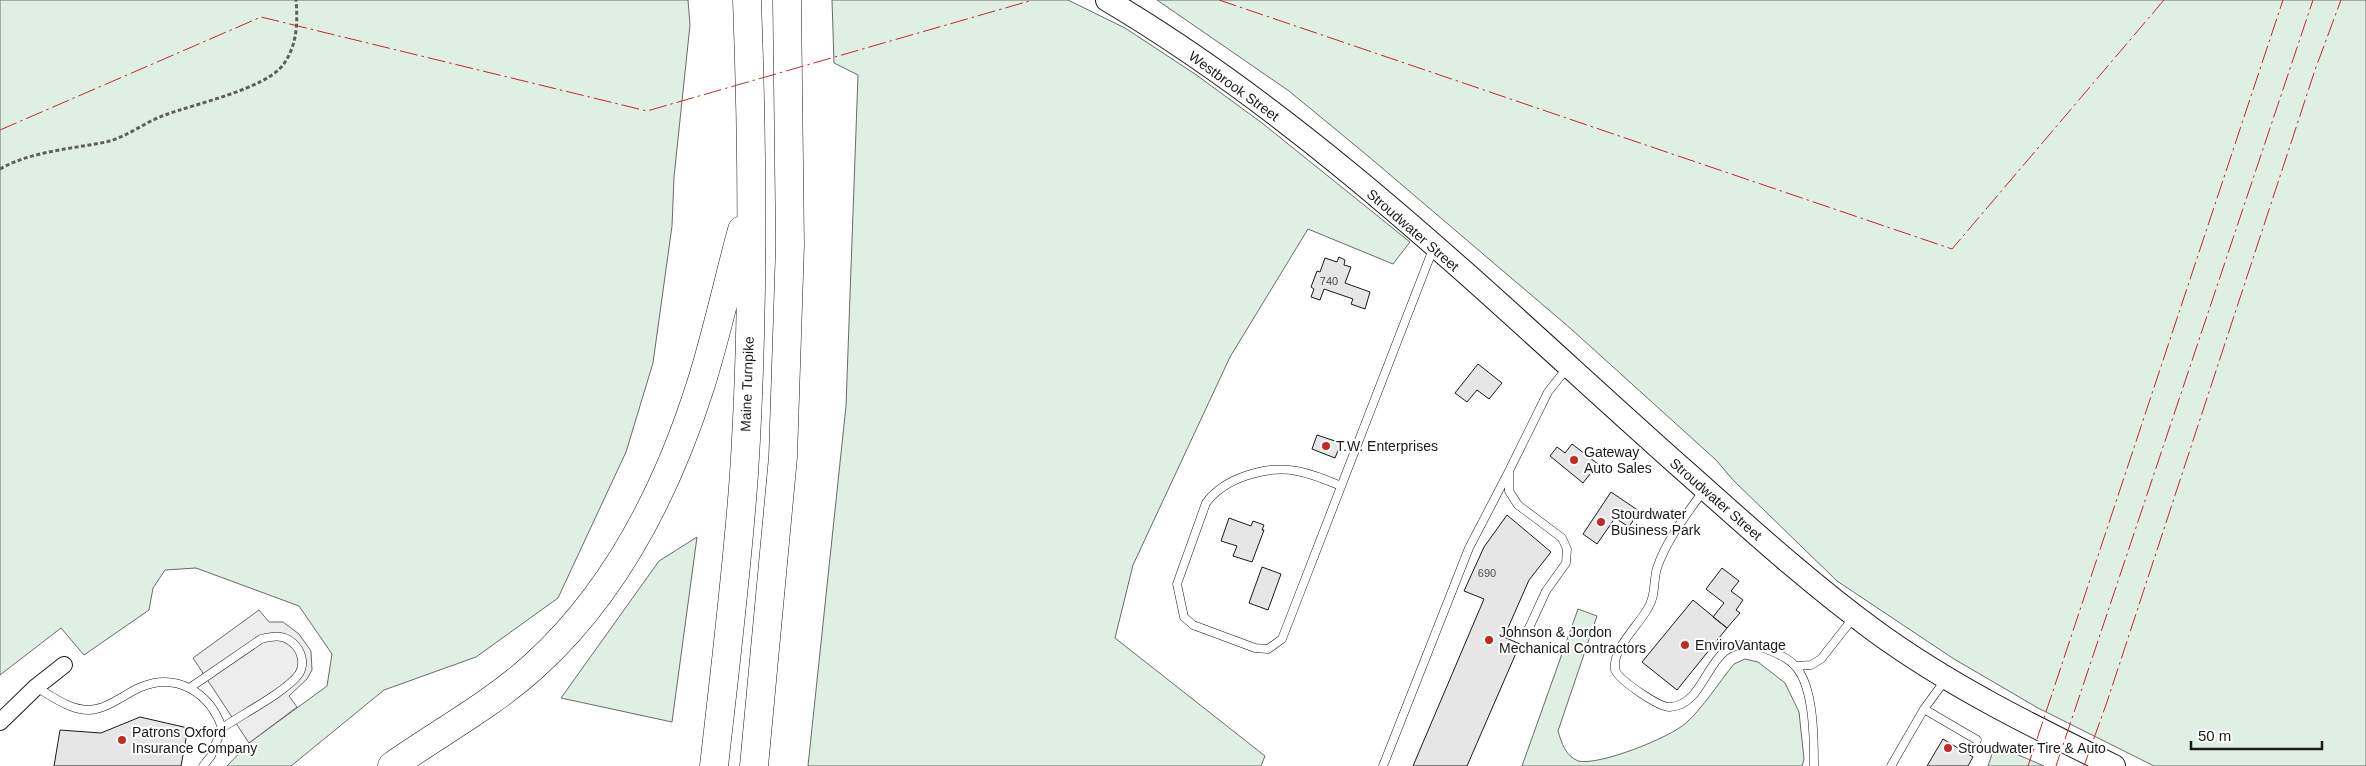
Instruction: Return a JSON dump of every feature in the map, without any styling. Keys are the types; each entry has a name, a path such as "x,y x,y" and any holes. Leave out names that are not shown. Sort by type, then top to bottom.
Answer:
{"highway":[{"name":"Maine Turnpike","path":"714,766 736,577 744,473 751,268 747,0"},
{"path":"754,766 759,737 783,457 788,349 790,245 787,0"},
{"path":"392,766 501,693 534,666 590,606 614,572 656,498 688,422 702,383 751,198"},
{"path":"759,737 770,766"}],"main road":[{"name":"Westbrook Street","path":"1107,0 1194,55 1246,92 1355,180"},
{"name":"Stroudwater Street","path":"1355,180 1434,247 1705,489 1824,592 1855,616 1909,654 1995,706 2114,766"}],"street":[{"path":"0,722 36,687 64,665"}],"lane":[{"path":"1341,486 1296,471 1282,471 1261,472 1239,479 1216,491 1206,503 1177,584 1184,617 1193,625 1255,648 1268,649 1282,639 1434,247"},
{"path":"1384,766 1469,548 1548,392 1568,366"},
{"path":"1509,471 1509,491 1518,505 1562,538 1567,549 1566,563 1546,590 1528,630"},
{"path":"1705,489 1668,543 1657,569 1649,607 1615,660 1615,669 1622,678 1652,701 1660,706 1669,708 1681,705 1690,698 1724,653 1732,648 1746,644 1761,647 1782,656 1796,666 1803,677 1814,737 1814,766"},
{"path":"1796,666 1811,665 1821,659 1855,616"},
{"path":"191,687 261,639 274,635 288,638 299,648 303,664 298,675 288,685 222,728 214,749 203,766"},
{"path":"1891,766 1924,709 1947,678"},
{"path":"36,687 69,705 96,710 140,687 154,683 173,682 191,687 205,698 216,712 222,728"},
{"path":"1924,709 1977,740"}],"path":[{"path":"0,169 9,164 48,152 109,141 165,115 218,99 265,79 282,67 293,50 298,18 296,0"}],"green space":[{"path":"0,0 688,0 690,25 674,177 672,226 653,363 626,452 558,598 476,657 384,690 291,766 227,766 249,743 327,686 332,654 299,606 196,568 165,570 153,588 149,610 84,655 61,628 0,675"},
{"path":"832,0 1068,0 1125,28 1195,74 1262,123 1410,242 1393,264 1308,229 1230,357 1133,565 1115,638 1265,756 1261,766 808,766 846,406 858,75 834,63"},
{"path":"1157,0 2366,0 2366,766 2154,766 2038,708 1954,659 1837,581 1733,480 1716,460 1570,328 1289,91"},
{"path":"697,537 672,722 561,698 659,561"},
{"path":"1578,609 1597,616 1558,731 1565,749 1574,759 1588,761 1617,755 1650,743 1677,729 1686,723 1698,710 1734,664 1745,659 1758,662 1785,683 1799,712 1804,759 1802,766 1522,766"},
{"path":"1995,745 2044,766 1988,766"}],"shaded area":[{"path":"259,610 269,622 283,622 299,634 311,651 312,670 307,679 289,696 297,707 249,743 193,658"}],"building":[{"path":"1339,257 1345,260 1344,265 1351,267 1345,283 1370,292 1365,309 1351,304 1353,299 1324,289 1320,300 1311,297 1314,289 1311,287 1317,271 1320,272 1325,258 1337,262"},
{"path":"1478,364 1502,383 1489,399 1477,390 1467,402 1455,393"},
{"name":"T.W. Enterprises","path":"1317,435 1341,443 1335,458 1312,449"},
{"name":"Gateway Auto Sales","path":"1572,444 1598,464 1583,483 1550,456 1557,447 1565,453"},
{"name":"Stourdwater Business Park","path":"1611,492 1639,511 1629,527 1615,518 1597,544 1583,534"},
{"name":"Johnson & Jordon Mechanical Contractors","path":"1507,515 1551,552 1529,580 1504,637 1520,644 1467,766 1413,766 1484,599 1464,591 1484,547"},
{"path":"1229,518 1251,526 1253,521 1264,525 1262,530 1264,530 1252,562 1233,556 1237,546 1221,541"},
{"path":"1262,567 1281,574 1268,610 1249,603"},
{"path":"1722,568 1739,581 1731,591 1743,600 1736,610 1740,613 1727,628 1713,617 1724,603 1706,589"},
{"name":"EnviroVantage","path":"1693,600 1727,628 1677,690 1642,662"},
{"name":"Patrons Oxford Insurance Company","path":"140,717 188,728 181,766 54,766 60,730 101,733"},
{"name":"Stroudwater Tire & Auto","path":"1943,739 1973,757 1968,766 1927,766"}],"power":[{"path":"0,130 261,17 647,111 1033,0"},
{"path":"1219,0 1952,249 2164,0"},
{"path":"2028,766 2283,0"},
{"path":"2056,766 2313,0"},
{"path":"2084,766 2107,702 2315,70 2341,0"}],"place":[{"name":"T.W. Enterprises","path":"1326,446"},
{"name":"Gateway Auto Sales","path":"1574,460"},
{"name":"Stourdwater Business Park","path":"1601,522"},
{"name":"Johnson & Jordon Mechanical Contractors","path":"1489,640"},
{"name":"EnviroVantage","path":"1685,645"},
{"name":"Patrons Oxford Insurance Company","path":"122,740"},
{"name":"Stroudwater Tire & Auto","path":"1948,748"}]}
